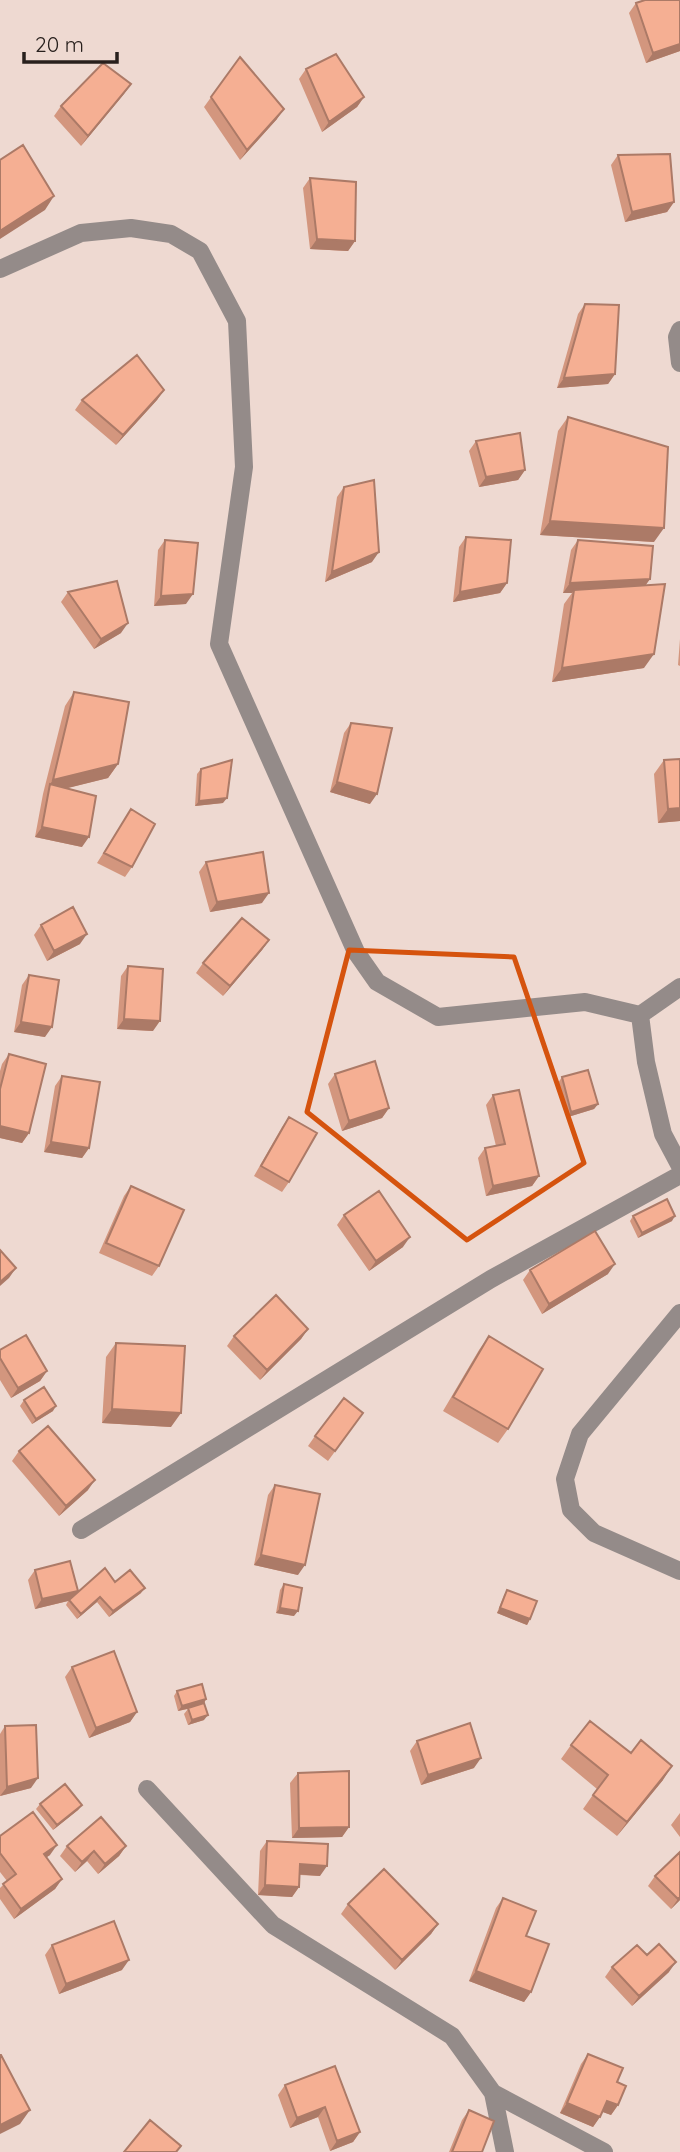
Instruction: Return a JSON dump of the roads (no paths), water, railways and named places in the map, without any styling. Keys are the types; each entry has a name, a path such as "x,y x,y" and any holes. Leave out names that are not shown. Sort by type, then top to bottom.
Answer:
{"street":[{"path":"0,269 80,233 131,228 172,234 200,251 237,321 244,467 219,644 356,952 377,982 438,1017 586,1002 640,1015 680,988"},
{"path":"680,330 677,337 680,363"},
{"path":"640,1015 646,1062 663,1134 680,1166"},
{"path":"81,1530 491,1279 680,1175"},
{"path":"680,1313 580,1434 565,1479 571,1510 594,1533 680,1571"},
{"path":"147,1789 273,1925 452,2036 493,2093 505,2152"},
{"path":"493,2093 604,2152"}]}
